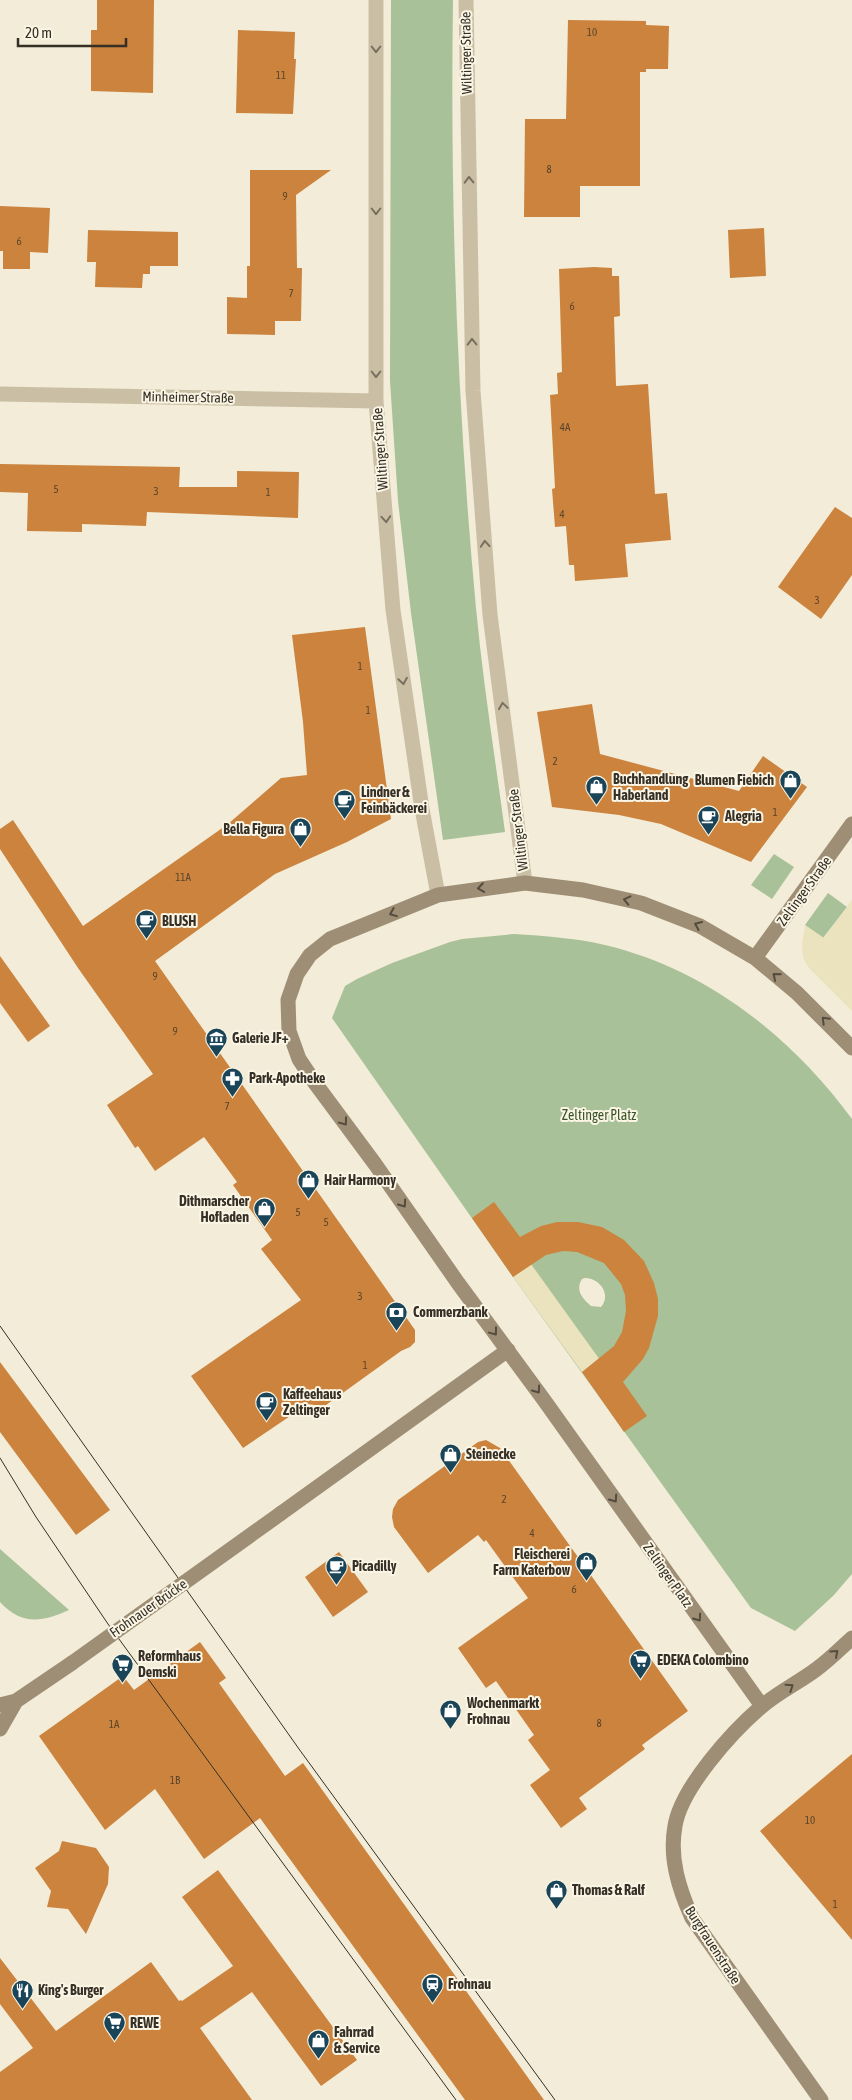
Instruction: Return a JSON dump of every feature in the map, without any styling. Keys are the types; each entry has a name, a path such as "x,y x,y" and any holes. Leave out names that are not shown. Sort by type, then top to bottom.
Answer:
{"street":[{"name":"Wiltinger Straße","path":"376,0 376,401 393,610 422,809 438,895"},
{"name":"Wiltinger Straße","path":"466,0 473,391 490,615 525,883"},
{"name":"Minheimer Straße","path":"0,394 376,401"},
{"name":"Zeltinger Straße","path":"756,958 852,824"},
{"name":"Zeltinger Platz","path":"762,1706 299,1059 289,1030 288,1000 297,974 310,955 330,939 438,895 525,883 583,890 641,903 700,926 756,958 797,993 852,1048"},
{"name":"Frohnauer Brücke","path":"16,1702 508,1350"},
{"path":"762,1706 818,1668 852,1638"},
{"path":"0,1705 16,1702"},
{"path":"0,1729 16,1702"},
{"name":"Burgfrauenstraße","path":"762,1706 720,1748 689,1792 675,1825 674,1860 680,1892 692,1918 821,2100"}],"green space":[{"path":"391,0 453,0 454,228 464,456 479,636 505,832 443,840 411,613 398,501 390,381"},
{"path":"774,854 794,867 772,899 751,885"},
{"path":"828,893 847,907 823,938 805,925"},
{"name":"Zeltinger Platz","path":"514,934 582,941 605,945 642,956 678,971 744,1010 774,1034 802,1060 852,1119 852,1574 833,1596 795,1631 751,1608 513,1277 332,1018 345,986 392,963 462,939","holes":["582,1279 590,1279 599,1284 604,1292 605,1297 601,1307 591,1306 580,1294 579,1287"]},
{"path":"0,1549 69,1610 50,1617 33,1620 16,1615 8,1610 0,1602"}],"shaded area":[{"path":"852,900 852,1011 809,968 803,958 802,945 805,925 824,938"},
{"path":"531,1264 600,1360 582,1372 513,1277"}],"building":[{"path":"97,0 154,0 153,93 91,91 91,30 97,30"},
{"path":"568,20 646,21 646,25 669,26 668,69 646,69 646,72 640,72 640,186 580,186 580,217 524,217 525,119 566,119"},
{"path":"238,30 295,32 294,59 296,59 293,114 236,113"},
{"path":"250,170 331,170 296,195 297,268 302,268 301,321 275,321 275,335 227,334 227,297 247,298 247,266 250,266"},
{"path":"0,206 50,208 48,253 30,252 30,269 3,269 3,251 0,251"},
{"path":"764,228 766,276 730,278 728,230"},
{"path":"88,230 178,232 178,266 150,266 150,274 143,274 142,288 95,287 96,262 87,262"},
{"path":"612,268 612,276 619,276 620,316 614,317 616,386 648,384 655,494 667,493 671,540 625,544 628,577 575,581 574,565 569,565 566,526 555,527 552,489 555,488 550,395 558,394 557,373 562,372 559,269"},
{"path":"0,464 180,467 179,487 237,487 237,471 299,472 298,518 147,512 146,526 82,524 82,532 27,531 28,493 0,492"},
{"path":"835,507 852,518 852,575 821,619 778,587"},
{"path":"365,627 391,819 347,842 275,874 155,961 415,1330 415,1342 410,1347 401,1351 326,1405 308,1404 243,1448 191,1376 301,1300 261,1249 272,1240 233,1185 237,1182 204,1137 155,1171 138,1146 135,1148 107,1105 153,1074 78,968 0,849 0,829 13,820 83,926 228,824 281,778 307,775 303,722 292,635"},
{"path":"592,704 600,754 739,791 763,756 807,787 751,862 661,824 619,815 552,807 537,712"},
{"path":"0,956 50,1026 28,1042 0,1003"},
{"path":"494,1202 520,1237 541,1226 557,1222 578,1222 602,1227 624,1240 644,1261 654,1283 658,1299 658,1316 649,1348 643,1359 623,1382 647,1416 624,1432 582,1372 614,1346 622,1332 626,1311 625,1295 621,1284 604,1263 577,1252 563,1251 546,1255 513,1277 472,1218"},
{"path":"0,1362 110,1510 76,1535 0,1432"},
{"path":"486,1440 500,1448 688,1711 642,1745 645,1749 579,1798 587,1809 561,1828 530,1785 550,1770 528,1740 534,1735 496,1681 486,1688 458,1648 528,1598 486,1540 484,1542 478,1535 428,1573 394,1527 392,1517 393,1509 398,1500 478,1442"},
{"name":"Picadilly","path":"339,1552 368,1592 333,1617 305,1577"},
{"path":"200,1642 226,1678 219,1683 285,1776 303,1763 544,2100 465,2100 260,1818 204,1859 155,1789 105,1830 39,1736 123,1676 134,1690"},
{"path":"852,1754 852,1940 760,1831"},
{"path":"62,1841 96,1848 109,1867 108,1884 86,1934 68,1909 47,1907 51,1891 35,1868 59,1851"},
{"path":"218,1870 357,2060 321,2086 252,1992 200,2028 252,2100 0,2100 0,2072 33,2048 0,2004 0,1958 56,2031 151,1962 179,2001 182,2001 233,1966 182,1897"}],"tram line":[{"path":"0,1326 299,1749 555,2100"},
{"path":"0,1458 36,1517 108,1624 456,2100"}],"place":[{"name":"Blumen Fiebich","path":"790,799"},
{"name":"Buchhandlung Haberland","path":"597,806"},
{"name":"Lindner & Feinbäckerei","path":"345,819"},
{"name":"Alegria","path":"709,835"},
{"name":"Bella Figura","path":"300,848"},
{"name":"BLUSH","path":"146,940"},
{"name":"Galerie JF+","path":"216,1057"},
{"name":"Park-Apotheke","path":"233,1097"},
{"name":"Hair Harmony","path":"308,1199"},
{"name":"Dithmarscher Hofladen","path":"265,1228"},
{"name":"Commerzbank","path":"397,1331"},
{"name":"Kaffeehaus Zeltinger","path":"267,1421"},
{"name":"Steinecke","path":"450,1473"},
{"name":"Fleischerei Farm Katerbow","path":"586,1581"},
{"name":"Picadilly","path":"336,1585"},
{"name":"EDEKA Colombino","path":"641,1679"},
{"name":"Reformhaus Demski","path":"122,1683"},
{"name":"Wochenmarkt Frohnau","path":"451,1730"},
{"name":"Thomas & Ralf","path":"556,1909"},
{"name":"Frohnau","path":"432,2003"},
{"name":"King's Burger","path":"22,2009"},
{"name":"REWE","path":"114,2042"},
{"name":"Fahrrad & Service","path":"318,2059"}]}
